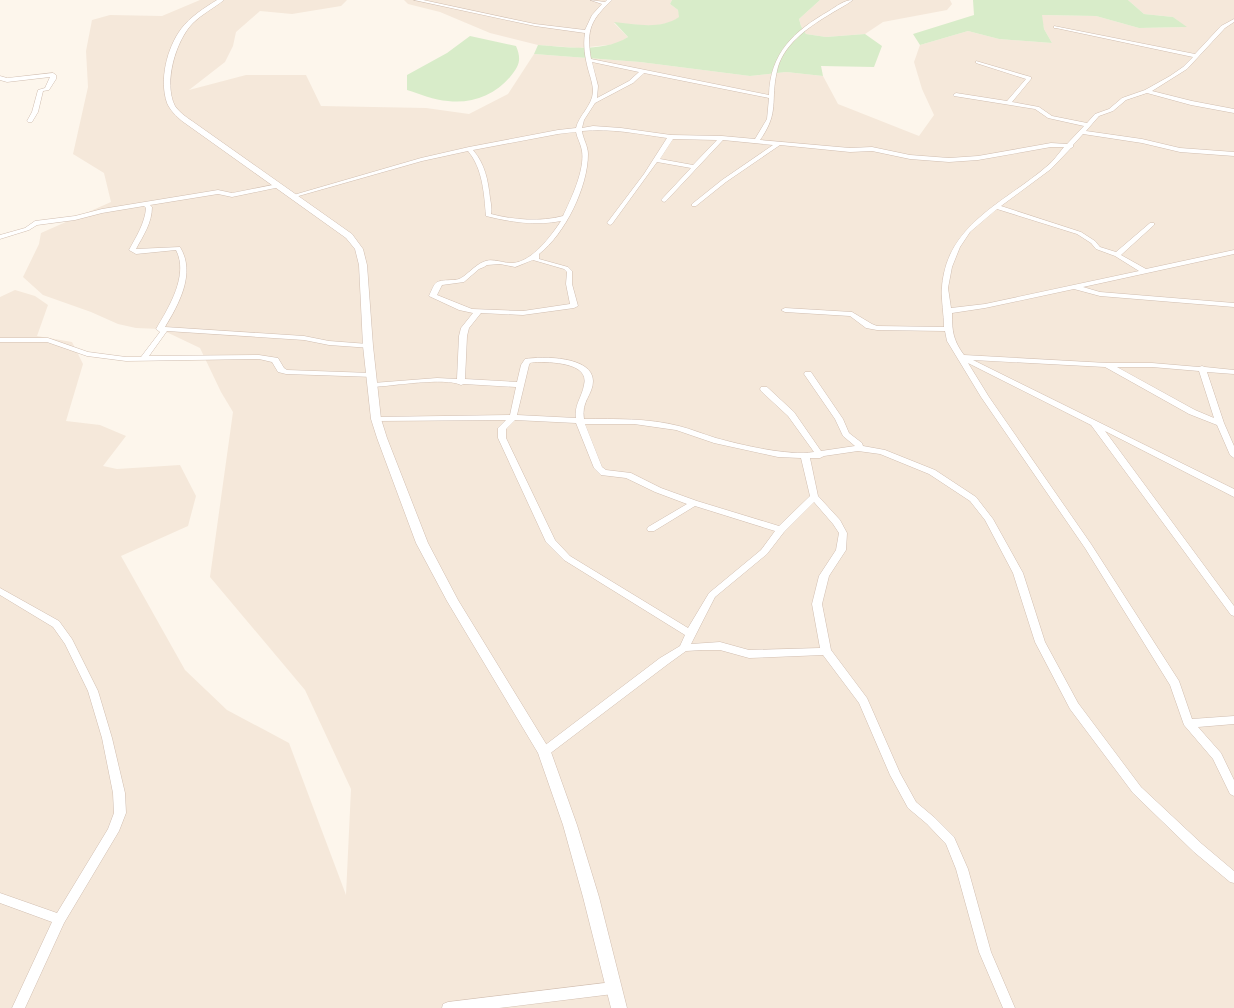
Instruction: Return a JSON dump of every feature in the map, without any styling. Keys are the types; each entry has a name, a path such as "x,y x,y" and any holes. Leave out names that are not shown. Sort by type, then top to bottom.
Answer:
{"street":[{"path":"222,0 190,21 178,37 170,58 168,83 171,105 198,128 349,236 359,249 365,283 368,346 376,419 399,488 422,543 453,601 544,752 570,825 592,897 619,1008"},
{"path":"416,0 535,25 586,32"},
{"path":"592,0 608,2"},
{"path":"757,140 770,120 772,81 777,61 788,42 832,10 851,0"},
{"path":"536,254 536,260 566,268 570,272 569,284 574,306 523,313 478,311 465,310 441,297 433,296 437,285 462,281 464,277 473,273 477,267 485,263 498,262 514,265 536,254 548,244 564,218 574,201 586,154 579,129 583,116 596,96 594,79 585,52 586,32 595,14 608,2"},
{"path":"1234,20 1224,27 1172,77 1147,91 1124,99 1110,110 1097,115 1071,146 1049,168 996,207 968,231 957,247 949,267 945,288 948,329 951,340 986,397 1088,546 1176,684 1189,723 1217,756 1234,792"},
{"path":"1056,27 1196,56"},
{"path":"588,60 763,96 772,100"},
{"path":"978,62 1029,78 1008,103"},
{"path":"593,102 631,82 643,71"},
{"path":"0,78 6,80 53,76 47,89 41,90 35,112 30,121"},
{"path":"1147,91 1191,103 1234,111"},
{"path":"956,95 1037,108 1050,117 1088,125"},
{"path":"292,196 421,160 469,149 579,129 613,129 671,137 757,140 850,150 872,149 910,157 949,160 978,158 1051,145 1071,146"},
{"path":"1083,132 1142,141 1180,150 1234,154"},
{"path":"610,223 671,137"},
{"path":"664,200 722,138"},
{"path":"694,206 724,181 780,143"},
{"path":"469,149 480,163 484,176 490,209 488,215 503,219 552,222 564,218"},
{"path":"656,160 695,167"},
{"path":"0,237 27,229 35,223 75,218 102,211 218,192 236,195 278,186"},
{"path":"145,204 149,207 145,225 132,250 136,252 178,248 183,258 183,278 172,309 160,329"},
{"path":"996,207 1078,233 1093,242 1098,248 1117,255 1144,271"},
{"path":"1117,255 1152,224"},
{"path":"948,311 985,306 1234,252"},
{"path":"1073,286 1100,294 1234,305"},
{"path":"785,310 852,314 869,326 877,328 948,329"},
{"path":"461,382 463,336 465,328 478,311"},
{"path":"160,329 304,338 329,343 368,346"},
{"path":"143,359 164,332 160,329"},
{"path":"0,340 48,340 87,354 126,359 259,357 275,360 281,370 286,372 372,380 437,380 520,386"},
{"path":"962,357 1107,365 1152,364 1234,372"},
{"path":"962,357 1231,490 1234,494"},
{"path":"690,634 567,558 551,542 502,438 502,428 513,417 525,365 536,359 551,360 572,364 587,373 589,382 579,405 580,422 598,468 604,473 628,475 658,490 694,503 781,530"},
{"path":"1107,365 1192,412 1220,424"},
{"path":"1202,368 1220,424 1234,455"},
{"path":"808,374 839,419 846,434 859,444 858,448"},
{"path":"764,389 792,414 820,455"},
{"path":"376,419 513,417 580,422 634,422 658,425 778,454 820,455 832,451 858,448 882,452 932,472 978,505 994,526 1018,573 1040,642 1074,706 1137,790 1198,848 1234,878"},
{"path":"1094,423 1234,613"},
{"path":"805,456 814,497 837,522 843,532 842,550 824,576 817,604 826,651 863,701 895,775 912,805 950,841 962,869 985,952 1009,1008"},
{"path":"684,648 712,595 764,552 781,530 814,497"},
{"path":"651,529 694,503"},
{"path":"0,591 56,624 69,642 93,691 107,738 119,793 120,813 113,831 60,919 18,1008"},
{"path":"544,752 664,660 684,648 720,646 749,654 826,651"},
{"path":"1189,723 1234,720"},
{"path":"0,898 60,919"},
{"path":"448,1008 613,988"}],"shaded area":[{"path":"200,0 347,0 341,6 292,14 260,11 236,32 233,46 225,62 189,90 246,75 306,75 321,106 426,108 469,114 508,94 534,54 640,62 750,76 786,72 823,76 838,104 919,136 934,115 922,89 914,62 920,45 968,31 999,39 1052,43 1044,29 1041,15 1096,16 1139,28 1186,27 1173,17 1144,14 1128,0 1234,0 1234,1008 0,1008 0,297 15,290 35,296 48,305 37,336 72,342 83,364 66,421 100,425 126,436 103,466 117,469 180,465 196,496 188,526 121,556 185,670 227,710 289,743 346,895 351,789 305,690 210,577 233,412 200,348 160,329 136,328 118,324 43,295 23,277 39,244 41,233 111,202 104,173 73,154 88,87 86,51 92,20 110,15 162,16"},
{"path":"404,0 672,0 670,4 678,10 680,17 670,23 652,26 614,23 628,37 617,44 579,48 538,45 490,33 440,12 408,4"},
{"path":"820,0 950,0 952,4 947,10 883,22 865,34 826,37 806,34 799,19"}],"green space":[{"path":"672,0 820,0 799,19 806,34 826,37 865,34 882,46 874,67 821,66 823,76 786,72 750,76 640,62 534,54 538,45 572,48 596,47 618,42 628,37 614,22 656,25 672,21 679,17 678,10 670,4"},
{"path":"973,0 1128,0 1144,14 1173,17 1187,27 1139,28 1096,16 1042,15 1044,29 1052,43 999,39 968,31 920,45 913,34 974,15"},
{"path":"470,36 516,46 519,63 513,73 497,89 482,97 457,102 427,97 407,90 407,75 447,53"}]}
